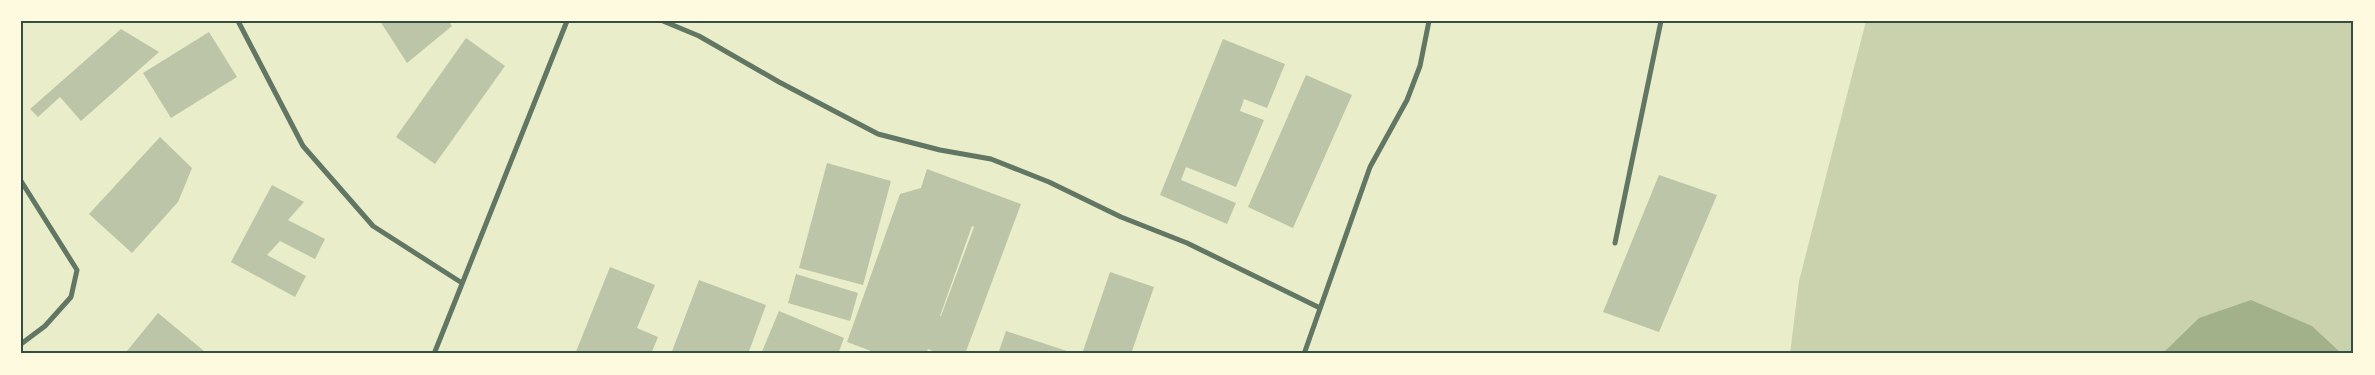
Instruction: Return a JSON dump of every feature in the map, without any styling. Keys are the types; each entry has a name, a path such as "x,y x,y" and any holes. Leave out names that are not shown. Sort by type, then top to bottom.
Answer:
{"street":[{"path":"238,21 303,146 372,226 462,283"},
{"path":"434,354 567,21"},
{"path":"662,21 699,36 779,82 878,134 940,150 991,159 1121,217 1187,243 1320,308"},
{"path":"1304,354 1370,167 1407,100 1420,66 1429,21"},
{"path":"1616,243 1661,21"},
{"path":"21,180 77,270 71,297 46,326 21,344"}],"shaded area":[{"path":"1866,21 2354,21 2354,354 1790,354 1799,281"},
{"path":"2251,300 2312,326 2342,354 2162,354 2199,318"}],"building":[{"path":"380,21 449,21 452,26 407,63"},
{"path":"121,29 159,52 81,121 60,97 38,117 30,109"},
{"path":"209,32 237,77 171,118 143,73"},
{"path":"466,38 505,66 435,164 396,137"},
{"path":"1223,39 1285,64 1267,108 1244,99 1240,111 1264,120 1236,187 1186,167 1181,180 1236,203 1227,224 1160,195"},
{"path":"1306,75 1352,95 1293,228 1248,207"},
{"path":"160,137 192,168 178,202 132,253 89,214"},
{"path":"827,163 891,181 863,285 799,268"},
{"path":"927,169 1021,204 965,354 940,354 928,349 926,354 879,354 847,342 900,194 921,188","holes":["972,226 974,227 941,316 940,316"]},
{"path":"1659,175 1717,195 1659,332 1603,312"},
{"path":"272,185 304,202 288,220 325,239 315,259 280,241 267,255 306,276 295,297 231,262"},
{"path":"610,267 655,285 637,328 658,337 651,354 575,354"},
{"path":"1110,272 1154,287 1131,354 1082,354"},
{"path":"796,274 858,293 850,321 788,303"},
{"path":"699,280 766,305 748,354 671,354"},
{"path":"779,311 844,338 838,354 761,354"},
{"path":"158,313 204,351 201,354 130,354 127,351"},
{"path":"1006,331 1073,353 1073,354 998,354"}]}
